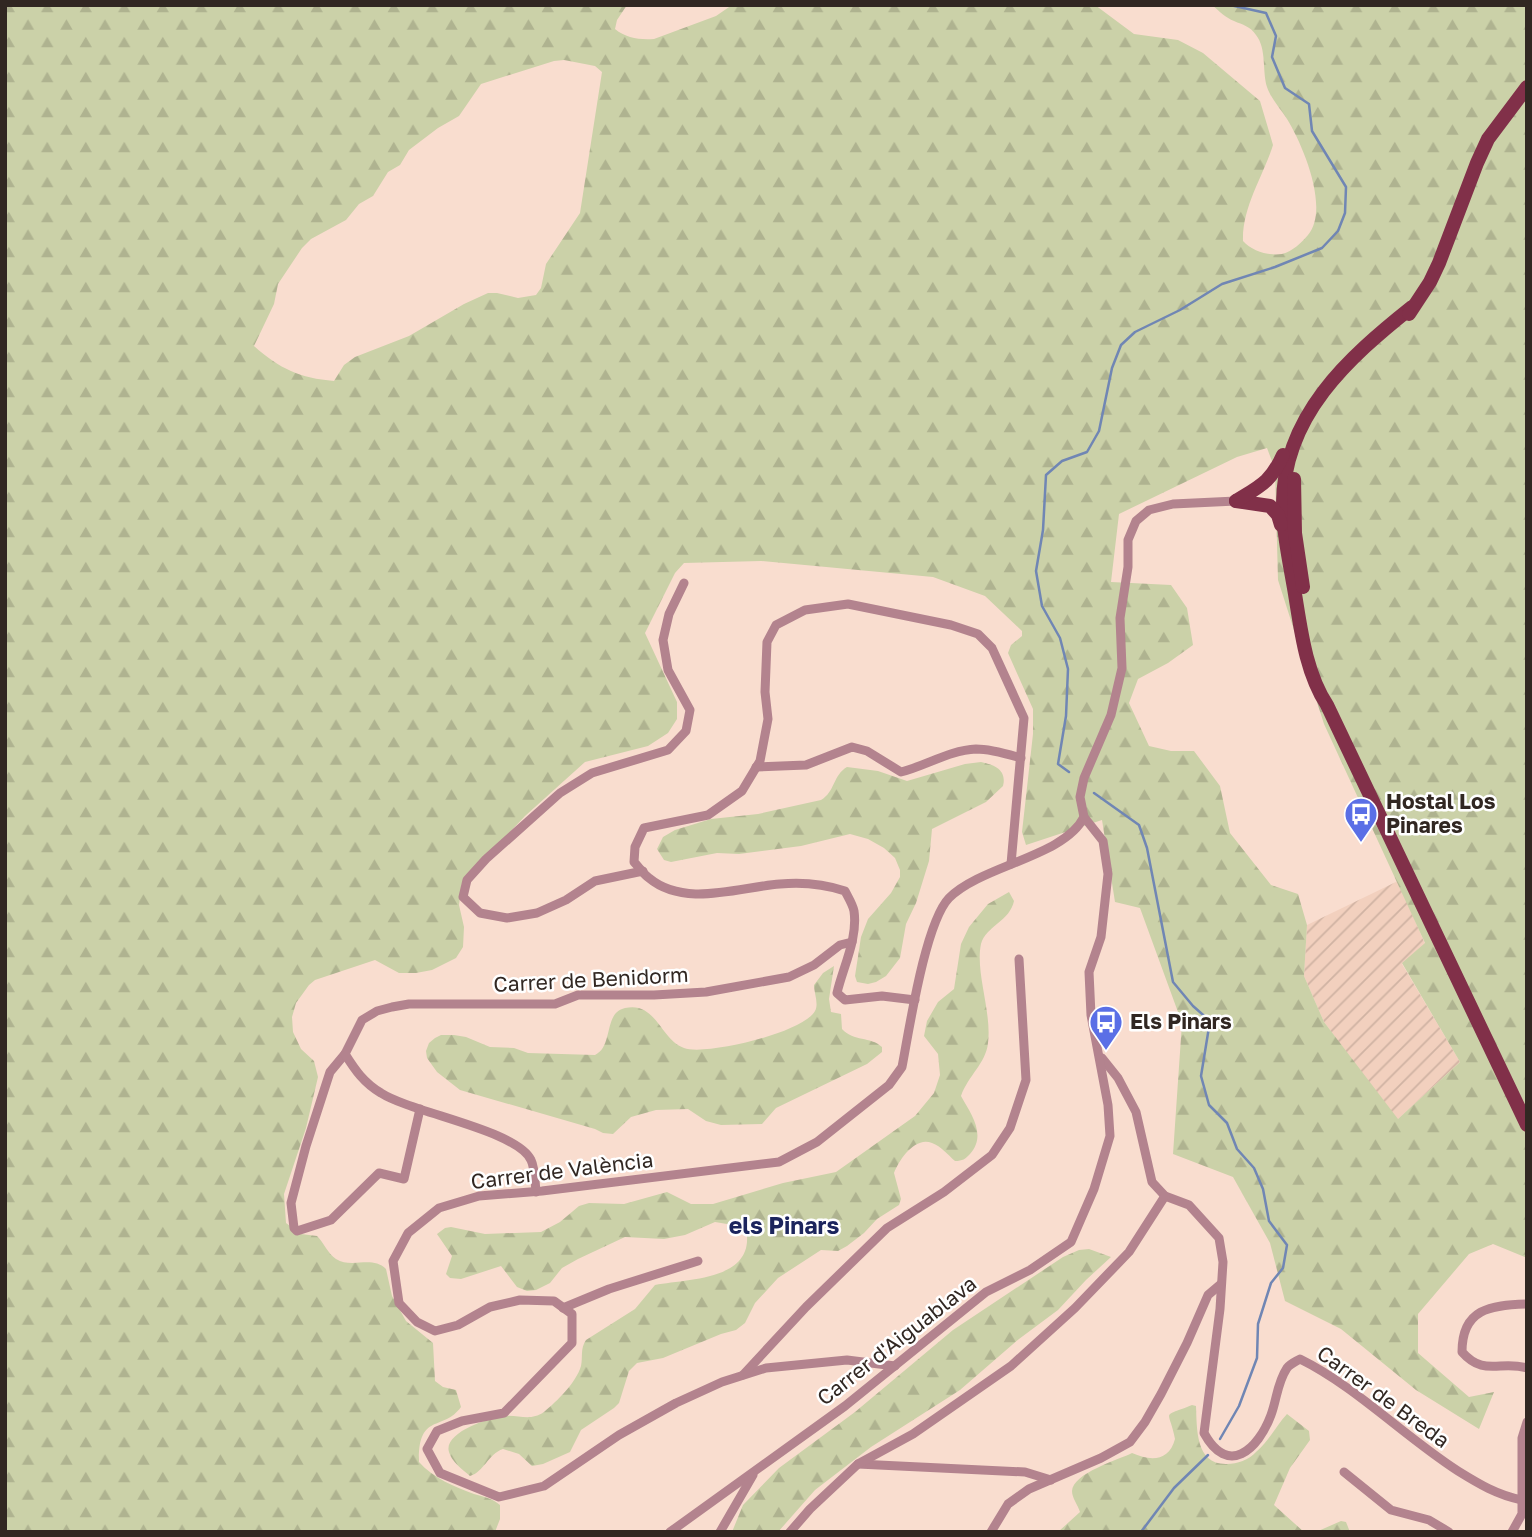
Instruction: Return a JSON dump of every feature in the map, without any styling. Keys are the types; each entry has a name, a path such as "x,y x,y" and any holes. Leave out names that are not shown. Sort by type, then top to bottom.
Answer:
{"main road":[{"path":"1236,501 1273,495 1290,472 1298,441 1314,410 1398,328 1440,263 1477,163 1489,139 1527,87"},
{"path":"1308,619 1302,610 1273,495 1276,471 1302,414 1334,379 1412,307"},
{"path":"1327,705 1308,619 1295,533 1293,483 1304,439 1330,397"},
{"path":"1273,495 1280,518 1287,579 1295,594 1301,631 1315,683 1527,1125"}],"street":[{"path":"1084,817 1080,797 1084,778 1111,715 1122,668 1120,618 1128,567 1128,540 1136,521 1149,510 1173,505 1236,501"},
{"path":"643,871 595,881 566,900 537,913 506,918 480,913 463,897 467,880 486,859 559,793 592,773 668,750 686,731 690,710 668,670 663,640 669,614 684,583"},
{"path":"915,1000 882,996 845,1000 837,993 852,942 854,910 845,891 826,885 782,883 717,893 675,892 649,878 635,862 635,847 644,828 708,816 742,791 760,761 768,719 765,692 767,642 776,625 805,610 848,604 911,615 978,634 992,648 1024,718 1011,864"},
{"path":"756,767 806,765 852,747 867,751 901,772 941,757 975,749 1021,758"},
{"name":"Carrer de València","path":"564,1308 554,1301 520,1300 489,1307 458,1325 435,1331 417,1322 399,1303 393,1261 408,1233 439,1208 478,1196 536,1192 779,1162 817,1142 889,1085 902,1068 930,936 948,900 976,879 1077,829 1084,817"},
{"name":"Carrer d'Aiguablava","path":"670,1532 845,1406 986,1292 1030,1270 1071,1242 1094,1189 1110,1136 1108,1105 1091,1015 1089,972 1101,937 1108,874 1103,841 1084,817"},
{"name":"Carrer de Benidorm","path":"420,1109 404,1179 379,1173 331,1220 308,1230 297,1231 293,1228 291,1203 330,1072 345,1054 362,1020 377,1011 409,1004 555,1004 578,995 706,992 789,977 814,965 840,945 852,942"},
{"path":"742,1376 806,1307 887,1228 944,1192 992,1155 1010,1128 1026,1080 1019,960"},
{"path":"345,1054 360,1077 382,1094 482,1129 513,1143 531,1159 536,1192"},
{"path":"790,1532 810,1509 858,1464 913,1434 1010,1366 1075,1308 1129,1252 1165,1196 1152,1182 1136,1112 1118,1078 1100,1056"},
{"name":"Carrer de Breda","path":"1165,1196 1189,1205 1219,1238 1223,1262 1204,1433 1211,1447 1225,1457 1239,1456 1254,1443 1271,1416 1278,1385 1288,1366 1300,1359 1320,1369 1440,1460 1491,1491 1522,1500"},
{"path":"564,1308 610,1289 698,1261"},
{"path":"991,1532 1008,1504 1029,1489 1101,1458 1130,1442 1161,1394 1208,1295 1221,1284"},
{"path":"1527,1304 1501,1304 1479,1312 1462,1334 1462,1352 1469,1360 1483,1368 1515,1364 1527,1368"},
{"path":"564,1308 572,1314 572,1343 504,1413 462,1421 437,1431 427,1449 440,1473 499,1497 544,1486 619,1435 676,1403 722,1382 766,1368 847,1360 895,1366"},
{"path":"1512,1532 1522,1514 1522,1438 1527,1422"},
{"path":"858,1464 1025,1472 1051,1480"},
{"path":"719,1532 756,1470"},
{"path":"1344,1472 1391,1510 1429,1520 1449,1532"}],"shaded area":[{"path":"1398,881 1425,944 1402,964 1460,1062 1397,1120 1324,1022 1304,976 1307,925"}],"green space":[{"path":"5,5 627,5 617,20 615,29 638,39 654,39 716,16 732,5 1095,5 1134,34 1178,40 1203,53 1260,101 1273,145 1249,204 1243,241 1256,250 1282,254 1308,235 1314,224 1316,210 1312,177 1293,130 1267,87 1263,53 1254,32 1228,18 1212,5 1527,5 1527,1258 1493,1244 1469,1254 1418,1314 1418,1353 1469,1397 1494,1392 1479,1429 1416,1390 1341,1329 1285,1301 1270,1243 1233,1177 1173,1154 1182,1023 1140,908 1115,902 1102,820 1026,845 1022,832 1033,734 1033,709 1008,653 1011,645 1022,636 1022,631 985,596 933,577 761,561 684,563 675,573 645,633 677,702 677,719 668,733 648,746 585,762 525,816 462,883 459,905 464,927 463,947 456,958 432,970 416,973 399,973 375,960 315,980 296,1003 292,1017 293,1032 301,1049 314,1061 318,1077 306,1128 284,1194 286,1223 301,1234 317,1236 331,1254 342,1262 375,1263 386,1269 392,1296 406,1321 433,1343 435,1381 443,1387 456,1390 461,1407 447,1419 427,1429 420,1446 419,1462 445,1481 500,1505 500,1519 495,1532 5,1532","holes":["564,60 595,66 602,72 580,213 546,264 541,288 536,295 518,298 488,293 409,336 355,357 344,365 334,381 311,378 291,371 254,346 274,304 278,284 311,239 346,220 359,204 373,196 388,172 400,165 409,150 459,116 481,84","1267,448 1275,469 1278,580 1324,724 1425,943 1402,963 1460,1062 1398,1119 1324,1022 1304,976 1307,925 1298,894 1271,885 1230,833 1220,786 1194,751 1171,751 1149,746 1129,703 1138,679 1168,663 1193,645 1187,608 1171,585 1111,582 1119,514 1237,457"]},
{"path":"981,762 999,769 1004,780 1003,786 986,802 932,829 929,861 916,903 906,924 900,958 886,976 876,982 857,982 855,976 861,937 868,919 891,893 900,877 895,858 884,848 868,839 850,834 801,846 739,854 717,853 671,862 664,860 657,849 663,837 675,830 711,819 758,814 821,800 847,767 878,771 907,781"},
{"path":"1009,892 1014,901 1012,908 988,932 981,944 980,967 989,1031 984,1057 961,1096 976,1125 977,1139 970,1154 960,1161 955,1161 941,1148 926,1142 908,1150 894,1173 901,1199 899,1205 877,1219 847,1246 838,1251 821,1250 778,1278 755,1303 745,1323 736,1330 663,1358 637,1363 629,1371 619,1403 581,1430 570,1452 532,1466 519,1454 503,1449 470,1476 458,1465 450,1455 449,1445 459,1433 496,1417 529,1417 544,1412 575,1379 581,1366 586,1340 635,1309 655,1285 698,1279 727,1270 738,1262 745,1251 747,1236 733,1225 715,1222 685,1235 664,1239 625,1237 562,1268 550,1283 527,1291 517,1287 501,1266 461,1279 450,1278 446,1274 452,1256 437,1234 451,1227 485,1234 541,1232 560,1222 579,1206 589,1203 624,1204 667,1192 691,1204 713,1204 783,1183 836,1172 915,1116 934,1093 940,1075 938,1054 924,1036 927,1021 938,1002 954,989 961,944 969,927 988,904"},
{"path":"834,966 829,999 831,1012 841,1014 842,1029 847,1033 872,1041 882,1047 882,1052 867,1064 776,1108 762,1124 721,1125 706,1121 688,1109 656,1110 631,1117 613,1134 603,1133 460,1090 437,1072 427,1058 429,1043 441,1035 466,1037 490,1047 514,1048 528,1053 595,1055 605,1045 611,1023 618,1011 635,1007 651,1015 669,1037 684,1048 695,1050 732,1046 774,1034 807,1019 816,1008 814,985 823,973"},
{"path":"1089,1249 1111,1257 1058,1310 1019,1339 960,1390 871,1447 815,1490 778,1532 732,1532 743,1505 779,1468 855,1412 953,1330 1063,1257"},
{"path":"1192,1405 1196,1406 1198,1434 1203,1452 1217,1463 1235,1463 1250,1457 1265,1443 1287,1414 1309,1431 1310,1440 1290,1468 1274,1505 1304,1532 1058,1532 1080,1512 1072,1491 1080,1478 1132,1453 1152,1458 1164,1456 1175,1439 1169,1415"},
{"path":"1341,1521 1346,1522 1350,1532 1316,1532"}],"waterway":[{"path":"1069,772 1058,764 1066,716 1068,669 1060,638 1042,606 1036,571 1043,530 1046,475 1062,461 1087,452 1099,431 1112,368 1121,345 1135,332 1180,310 1222,284 1322,248 1338,231 1345,213 1346,187 1312,131 1309,104 1285,88 1272,57 1276,36 1266,13 1230,5"},
{"path":"1094,793 1139,825 1147,848 1173,982 1210,1021 1201,1076 1209,1105 1227,1123 1237,1149 1254,1168 1263,1189 1269,1221 1287,1245 1283,1268 1271,1283 1258,1324 1257,1358 1239,1406 1220,1439"},
{"path":"1141,1532 1174,1488 1208,1455"}],"place":[{"name":"Hostal Los Pinares","path":"1361,844"},
{"name":"Els Pinars","path":"1106,1052"}],"district":[{"name":"els Pinars","path":"784,1226"}]}
